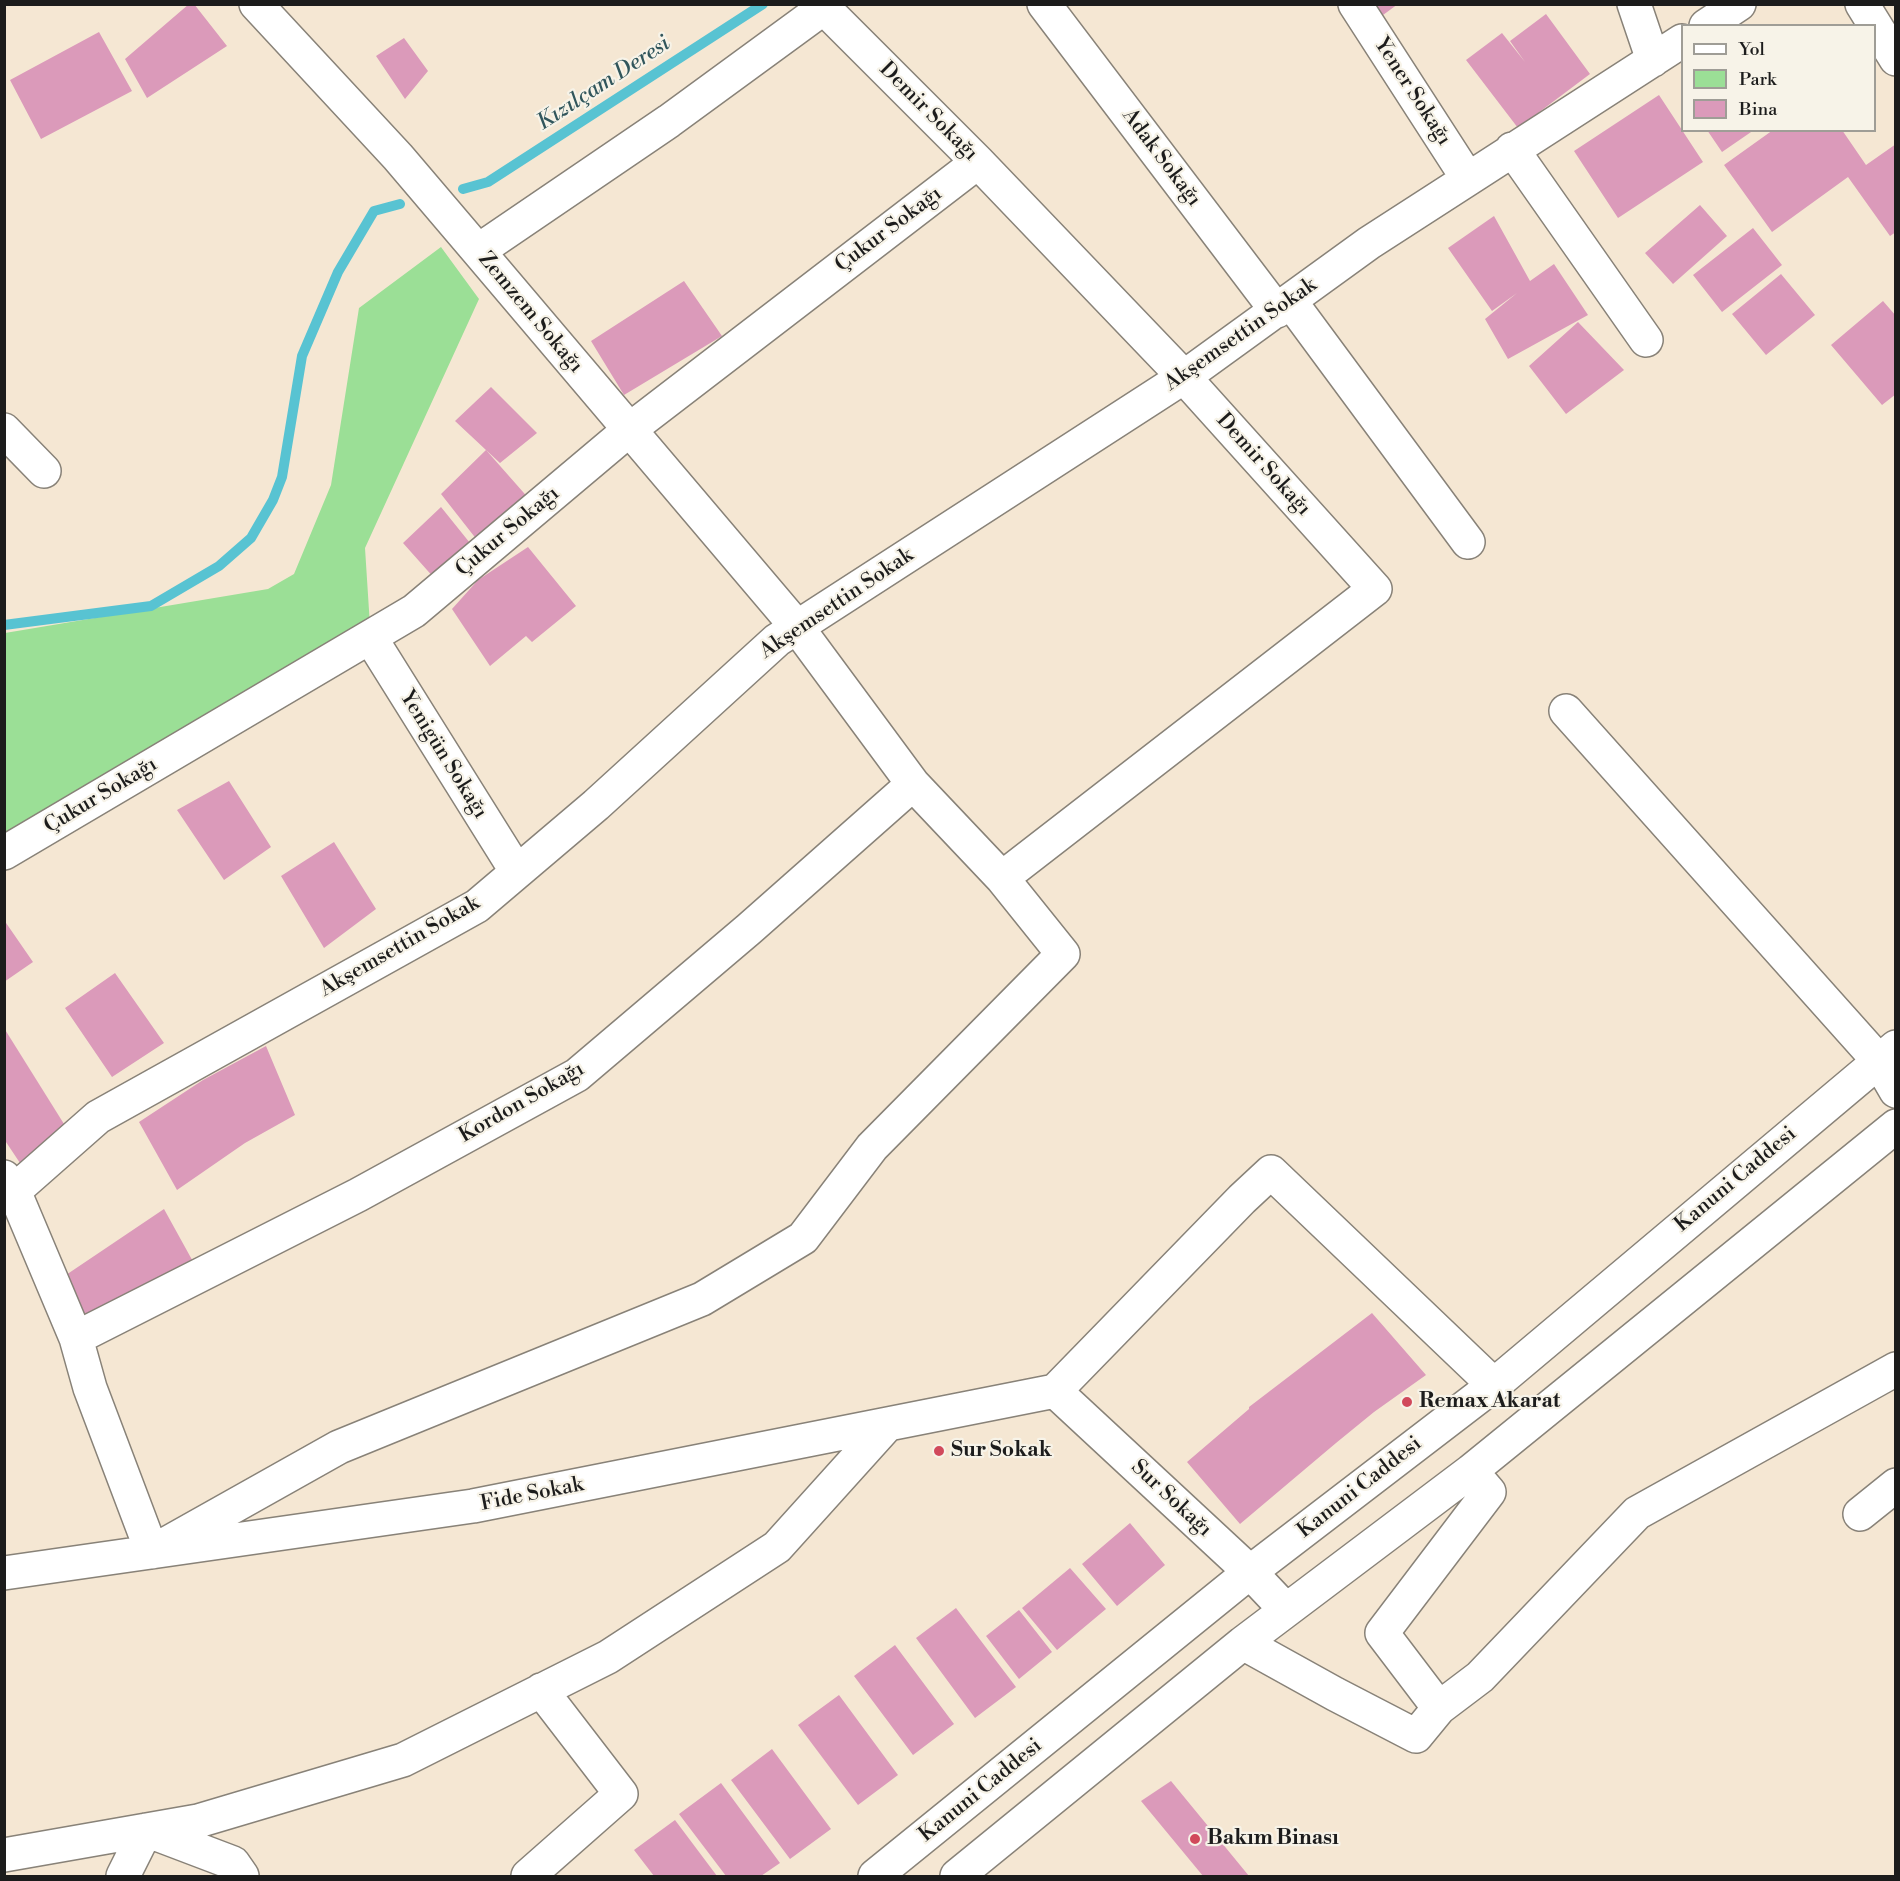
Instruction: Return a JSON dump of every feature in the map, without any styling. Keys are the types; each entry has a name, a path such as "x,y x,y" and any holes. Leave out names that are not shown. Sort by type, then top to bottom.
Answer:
{"street":[{"name":"Zemzem Sokağı","path":"152,1552 339,1447 702,1299 803,1238 872,1147 1064,954 1002,878 913,784 797,627 478,251 398,157 256,4"},
{"name":"Adak Sokağı","path":"1044,4 1468,542"},
{"name":"Yener Sokağı","path":"1355,4 1468,179"},
{"path":"1634,4 1653,60"},
{"path":"1709,24 1739,4"},
{"path":"1863,4 1875,24"},
{"path":"478,251 669,121 824,6"},
{"name":"Demir Sokağı","path":"824,6 978,162 1184,377 1375,589 1002,878"},
{"path":"1876,26 1896,60"},
{"name":"Akşemsettin Sokak","path":"9,1184 98,1118 477,906 596,805 777,640 1184,377 1369,243 1681,42"},
{"path":"1512,149 1646,340"},
{"name":"Çukur Sokağı","path":"4,853 414,611 629,430 978,162"},
{"path":"4,430 44,471"},
{"name":"Yenigün Sokağı","path":"370,637 517,872"},
{"path":"1566,711 1887,1053 1896,1092"},
{"name":"Kordon Sokağı","path":"76,1338 358,1195 577,1075 758,921 913,784"},
{"name":"Kanuni Caddesi","path":"875,1876 1250,1572 1494,1385 1887,1053"},
{"path":"957,1876 1243,1643 1471,1471 1896,1126"},
{"path":"1055,1391 1271,1172 1494,1385"},
{"path":"9,1184 76,1338 90,1388 152,1552"},
{"path":"1243,1643 1416,1736 1439,1708 1480,1677 1637,1513 1896,1369"},
{"name":"Fide Sokak","path":"4,1573 473,1506 1055,1391"},
{"name":"Sur Sokağı","path":"1055,1391 1250,1572 1286,1610"},
{"path":"4,1855 198,1821 402,1760 608,1657 777,1546 887,1425"},
{"path":"1439,1708 1382,1633 1489,1492 1471,1471"},
{"path":"1860,1514 1896,1485"},
{"path":"528,1876 621,1794 541,1690"},
{"path":"123,1876 146,1830"},
{"path":"146,1830 233,1863 242,1876"}],"green space":[{"path":"441,247 479,299 365,548 370,626 5,844 5,633 268,589 294,574 331,485 359,308"}],"building":[{"path":"189,4 194,4 227,46 147,98 125,59"},
{"path":"1375,4 1398,4 1383,15"},
{"path":"1546,14 1590,74 1518,128 1466,60 1502,33 1525,62 1510,41"},
{"path":"99,32 132,91 41,139 10,80"},
{"path":"404,38 428,71 405,99 376,56"},
{"path":"1659,95 1681,132 1683,132 1703,162 1618,218 1574,151"},
{"path":"1708,132 1751,132 1722,152"},
{"path":"1770,132 1843,132 1866,165 1896,144 1896,232 1890,236 1848,177 1772,232 1724,165"},
{"path":"1700,205 1727,236 1673,284 1645,253"},
{"path":"1494,216 1530,281 1554,264 1588,315 1508,359 1485,319 1517,293 1492,311 1448,248"},
{"path":"1753,228 1782,265 1722,312 1693,275"},
{"path":"1781,274 1815,315 1766,355 1732,314"},
{"path":"684,281 722,336 624,395 591,341"},
{"path":"1883,301 1896,316 1896,394 1882,405 1831,345"},
{"path":"1578,322 1624,370 1566,414 1529,366"},
{"path":"491,387 537,433 500,463 455,421"},
{"path":"486,450 531,501 481,545 441,494"},
{"path":"441,507 474,548 435,579 403,543"},
{"path":"528,547 576,606 532,642 526,636 490,666 452,609 478,580"},
{"path":"229,781 271,847 224,880 177,810"},
{"path":"334,842 376,909 324,948 281,876"},
{"path":"4,920 33,962 4,982"},
{"path":"115,973 164,1043 112,1077 65,1008"},
{"path":"4,1028 69,1132 20,1163 4,1139"},
{"path":"266,1046 295,1115 245,1143 177,1190 139,1122 203,1080"},
{"path":"164,1209 196,1267 76,1338 60,1279"},
{"path":"1372,1313 1426,1375 1374,1412 1240,1524 1187,1462 1249,1407"},
{"path":"1130,1523 1165,1565 1117,1606 1082,1564"},
{"path":"1070,1568 1106,1609 1057,1650 1022,1608"},
{"path":"956,1608 1016,1687 975,1718 916,1638"},
{"path":"1019,1610 1052,1652 1019,1679 986,1636"},
{"path":"895,1645 954,1724 913,1755 854,1676"},
{"path":"839,1695 898,1775 858,1805 798,1725"},
{"path":"772,1749 831,1829 790,1859 731,1780"},
{"name":"Bakım Binası","path":"1171,1781 1249,1876 1203,1876 1141,1801"},
{"path":"721,1783 780,1863 761,1876 726,1876 679,1814"},
{"path":"675,1820 717,1876 654,1876 634,1850"}],"waterway":[{"name":"Kızılçam Deresi","path":"463,189 488,182 763,4"},
{"name":"Kızılçam Deresi","path":"4,625 151,606 219,566 251,538 273,500 282,477 302,356 338,272 374,211 400,204"}],"place":[{"name":"Remax Akarat","path":"1407,1402"},
{"name":"Sur Sokak","path":"939,1451"},
{"name":"Bakım Binası","path":"1195,1839"}]}
